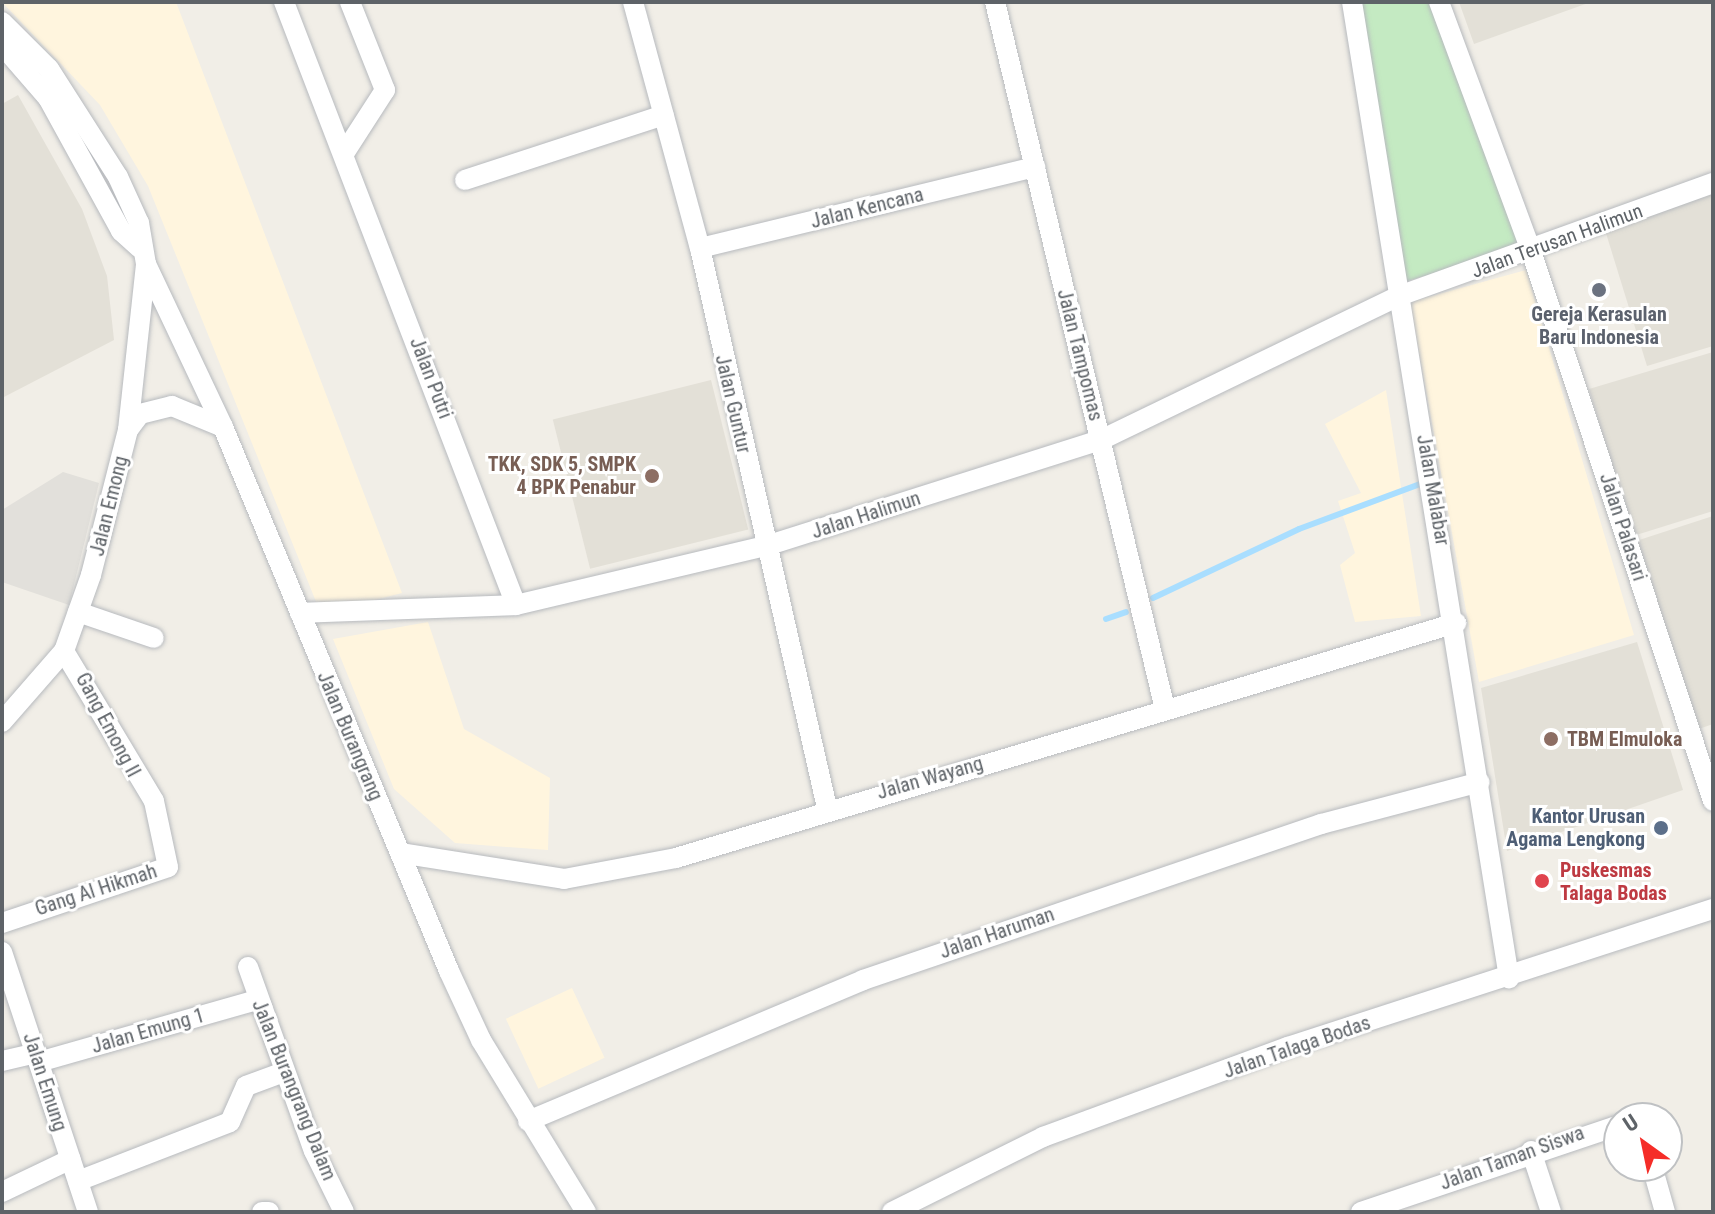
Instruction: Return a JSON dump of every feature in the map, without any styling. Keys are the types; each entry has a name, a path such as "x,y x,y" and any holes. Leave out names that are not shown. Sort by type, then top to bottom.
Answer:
{"street":[{"name":"Jalan Putri","path":"284,2 345,152 516,605"},
{"path":"345,152 385,90 350,2"},
{"name":"Jalan Guntur","path":"633,2 700,248 827,808"},
{"name":"Jalan Tampomas","path":"995,2 1165,709"},
{"name":"Jalan Malabar","path":"1352,2 1456,623 1509,978"},
{"path":"1439,2 1532,254"},
{"name":"Jalan Burangrang","path":"2,22 86,120 139,223 143,256"},
{"name":"Jalan Burangrang","path":"2,45 57,111 121,231 143,256 223,427 481,1040 586,1212"},
{"path":"465,180 664,115"},
{"name":"Jalan Kencana","path":"700,248 1035,167"},
{"name":"Jalan Terusan Halimun","path":"1399,296 1532,254 1713,183"},
{"name":"Jalan Palasari","path":"1532,254 1713,801"},
{"name":"Jalan Emong","path":"2,722 64,651 78,612 128,430 143,256"},
{"name":"Jalan Halimun","path":"300,613 516,605 766,546 1101,440 1399,296"},
{"path":"128,430 140,414 172,406 223,427"},
{"path":"78,612 154,638"},
{"name":"Jalan Wayang","path":"400,853 564,879 676,858 827,808 1456,623"},
{"name":"Gang Emong II","path":"64,651 151,797"},
{"name":"Jalan Haruman","path":"528,1121 863,980 1321,824 1480,782"},
{"name":"Gang Al Hikmah","path":"2,923 168,867 151,797"},
{"name":"Jalan Talaga Bodas","path":"892,1212 1043,1137 1288,1047 1509,978 1713,909"},
{"name":"Jalan Emung","path":"2,952 88,1212"},
{"name":"Jalan Burangrang Dalam","path":"248,967 256,1000 342,1211"},
{"name":"Jalan Emung 1","path":"2,1061 37,1058 256,1000"},
{"path":"78,1181 230,1122 246,1086 284,1072"},
{"name":"Jalan Taman Siswa","path":"1361,1212 1531,1151 1603,1130"},
{"path":"1531,1151 1551,1212"},
{"path":"2,1192 71,1159"},
{"path":"1657,1182 1665,1212"},
{"path":"262,1212 269,1212"}],"shaded area":[{"path":"2,2 176,2 402,593 321,614 148,186 100,105"},
{"path":"1459,2 1591,2 1474,44"},
{"path":"18,95 82,209 107,276 114,340 2,398 2,104"},
{"path":"1713,192 1713,346 1647,366 1605,230"},
{"path":"1526,270 1634,635 1479,682 1410,302"},
{"path":"1713,352 1713,511 1633,536 1589,389"},
{"name":"TKK, SDK 5, SMPK 4 BPK Penabur","path":"711,380 748,529 590,569 553,419"},
{"path":"1386,390 1421,616 1355,622 1340,565 1355,553 1338,501 1361,493 1325,424"},
{"path":"63,472 99,483 69,605 2,582 2,510"},
{"path":"1713,516 1713,724 1696,730 1636,541"},
{"path":"428,622 464,729 550,778 548,850 455,843 394,789 333,639"},
{"path":"1637,642 1683,790 1507,851 1481,688"},
{"path":"572,988 605,1058 538,1089 506,1019"}],"green space":[{"path":"1342,2 1434,2 1520,248 1404,282"}],"waterway":[{"path":"1153,598 1299,529 1423,483"},
{"path":"1106,619 1126,612"}],"place":[{"name":"Gereja Kerasulan Baru Indonesia","path":"1599,290"},
{"name":"TKK, SDK 5, SMPK 4 BPK Penabur","path":"652,476"},
{"name":"TBM Elmuloka","path":"1551,739"},
{"name":"Kantor Urusan Agama Lengkong","path":"1661,828"},
{"name":"Puskesmas Talaga Bodas","path":"1542,881"}]}
